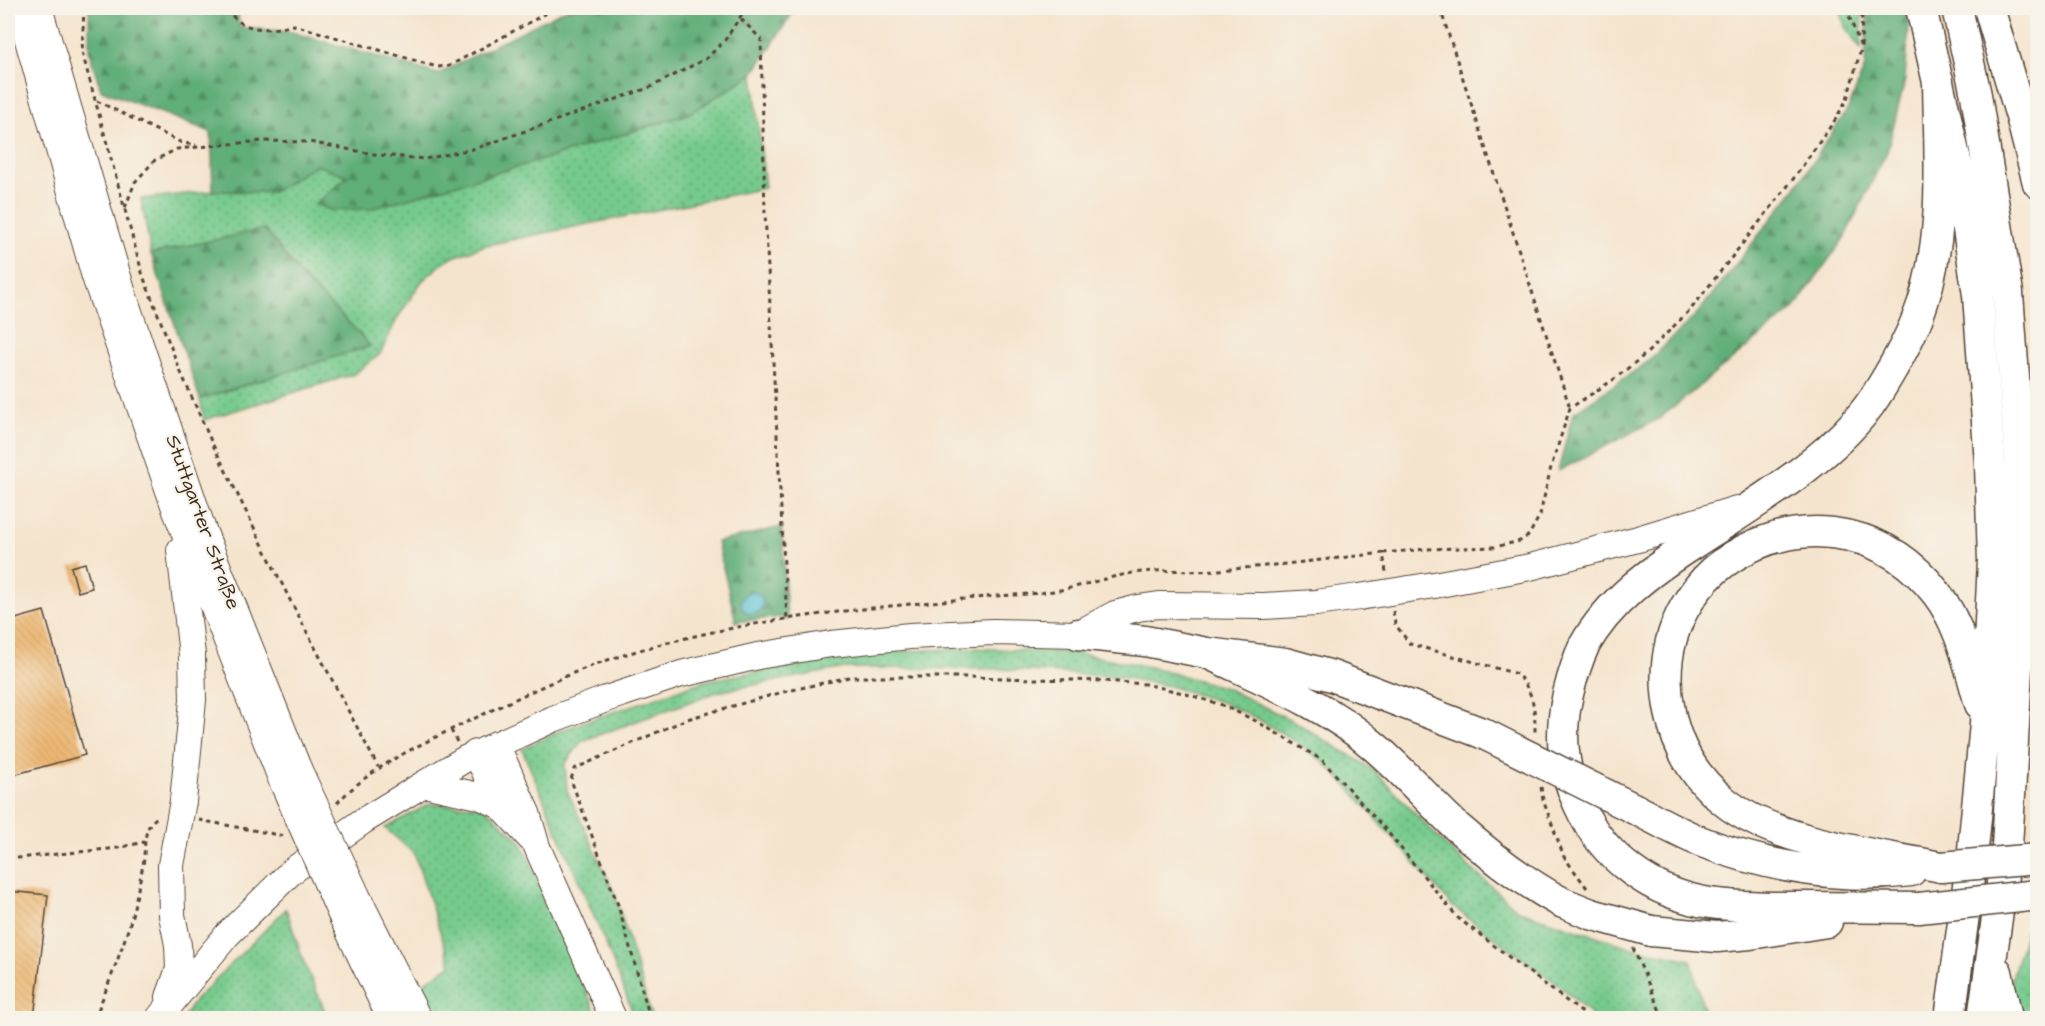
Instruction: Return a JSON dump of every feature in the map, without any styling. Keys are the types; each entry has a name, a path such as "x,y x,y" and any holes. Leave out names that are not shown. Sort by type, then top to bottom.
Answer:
{"highway":[{"path":"1921,8 1961,183 1979,306 1990,464 1993,561 1986,724 1973,849 1950,1018"},
{"path":"1957,8 1976,95 2008,293 2020,462 2019,635 2007,847 1983,1018"},
{"path":"1989,8 2022,120 2037,183"},
{"path":"1919,908 1774,907 1710,903 1671,893 1642,879 1612,853 1592,829 1579,807 1563,756 1563,716 1572,678 1584,647 1605,615 1635,585 1674,556 1754,504 1817,458 1844,435 1873,400 1899,359 1918,316 1932,266 1939,207 1938,81"},
{"path":"1884,864 1831,845 1791,834 1759,821 1727,803 1704,782 1685,757 1673,729 1667,698 1666,664 1672,637 1684,606 1700,584 1723,564 1746,549 1772,538 1804,532 1834,532 1863,538 1918,572 1938,596 1961,642 1986,724"},
{"path":"1078,634 1145,641 1207,653 1285,663 1332,676 1482,733 1701,841 1753,859 1842,874 1884,864 1941,867 2037,859"},
{"path":"1207,653 1275,685 1328,714 1374,746 1499,863 1561,902 1591,914 1642,940 1750,934 1919,908 2037,895"},
{"path":"1992,952 2007,1018"}],"main road":[{"name":"Stuttgarter Straße","path":"19,8 95,278 176,511 350,908 390,1018"},
{"name":"Stuttgarter Straße","path":"39,8 123,294 203,530 290,775"},
{"path":"162,1014 227,934 292,871 363,821 486,748 553,719 681,674 758,656 831,644 910,636 993,632 1078,634 1116,614 1159,605 1264,606 1316,603 1359,597 1530,567 1638,539 1754,504"},
{"path":"162,1014 179,969 178,945 172,915 171,865 175,844 187,810 193,700 192,655 176,511"},
{"path":"486,748 501,806"},
{"path":"486,748 526,813 537,847 613,1018"},
{"path":"424,784 479,796 501,806 537,847"},
{"name":"Stuttgarter Straße","path":"350,908 418,1018"},
{"path":"350,908 381,1018"}],"path":[{"path":"84,8 82,52 143,276 179,368 212,441 290,600 378,767 547,684 602,662 662,645 787,620 894,606 1048,592 1142,572 1215,570 1428,549 1495,547 1520,541 1529,535 1540,515 1551,467 1570,408 1440,8"},
{"path":"227,8 241,22 253,27 276,30 294,25 437,67 449,66 556,8"},
{"path":"415,8 434,12 443,8"},
{"path":"124,209 135,182 155,160 177,149 262,141 309,142 379,155 425,159 477,148 651,87 707,58 725,40 741,19 746,8"},
{"path":"1846,8 1861,49"},
{"path":"1570,408 1613,380 1647,353 1691,309 1794,178 1847,99 1861,49 1862,8"},
{"path":"741,19 761,39 765,213 787,620"},
{"path":"97,101 182,143 201,146"},
{"path":"1383,553 1387,573"},
{"path":"1392,604 1395,624 1410,644 1516,674 1527,686 1533,702 1536,745"},
{"path":"650,1018 618,905 572,780 574,769 687,718 783,692 849,677 968,677 1145,684 1222,705 1256,721 1322,760 1386,830 1458,918 1589,1018"},
{"path":"1540,778 1543,800 1564,857 1592,894"},
{"path":"187,810 289,837"},
{"path":"95,1018 130,923 144,861 144,842 151,823 162,815"},
{"path":"8,859 106,849 144,842"},
{"path":"1642,940 1663,1018"}],"green space":[{"path":"89,8 238,8 239,27 292,32 438,74 568,8 796,8 753,74 688,114 545,159 370,209 330,210 315,204 348,176 316,165 273,192 213,191 211,132 101,90 89,52"},
{"path":"1840,8 1862,8 1861,49 1845,27"},
{"path":"1867,8 1908,8 1910,13 1905,80 1887,152 1844,238 1793,310 1660,418 1558,471 1573,413 1645,364 1697,314 1794,190 1848,109 1865,67"},
{"path":"753,74 765,188 486,245 448,259 422,281 398,317 380,354 354,374 204,420 200,399 370,346 304,279 264,229 151,254 141,199 213,191 273,192 316,165 349,176 316,204 545,159 688,114"},
{"path":"264,229 304,279 370,346 200,399 151,254"},
{"path":"782,527 787,620 780,617 736,622 717,542"},
{"path":"975,648 1078,653 1150,667 1226,688 1295,722 1374,770 1447,847 1519,911 1633,948 1691,960 1706,1018 1595,1018 1561,987 1453,907 1351,790 1324,763 1295,741 1256,718 1221,702 1169,686 1121,677 998,669 845,668 717,692 582,741 565,764 567,790 614,892 652,1018 635,1018 522,749 564,729 704,681 863,653"},
{"path":"429,804 483,806 521,841 598,1018 436,1018 422,984 451,965 414,853 385,828"},
{"path":"286,909 303,960 328,1018 183,1018 195,1000"},
{"path":"2037,929 2037,1018 2000,1018 2026,931"}],"water":[{"path":"748,592 756,592 763,599 763,607 756,614 748,614 741,607 741,599"}],"building":[{"path":"85,563 92,588 78,592 71,567"},
{"path":"44,611 85,755 13,775 8,756 8,621"},
{"path":"8,891 48,895 34,1018 8,1018"}]}
